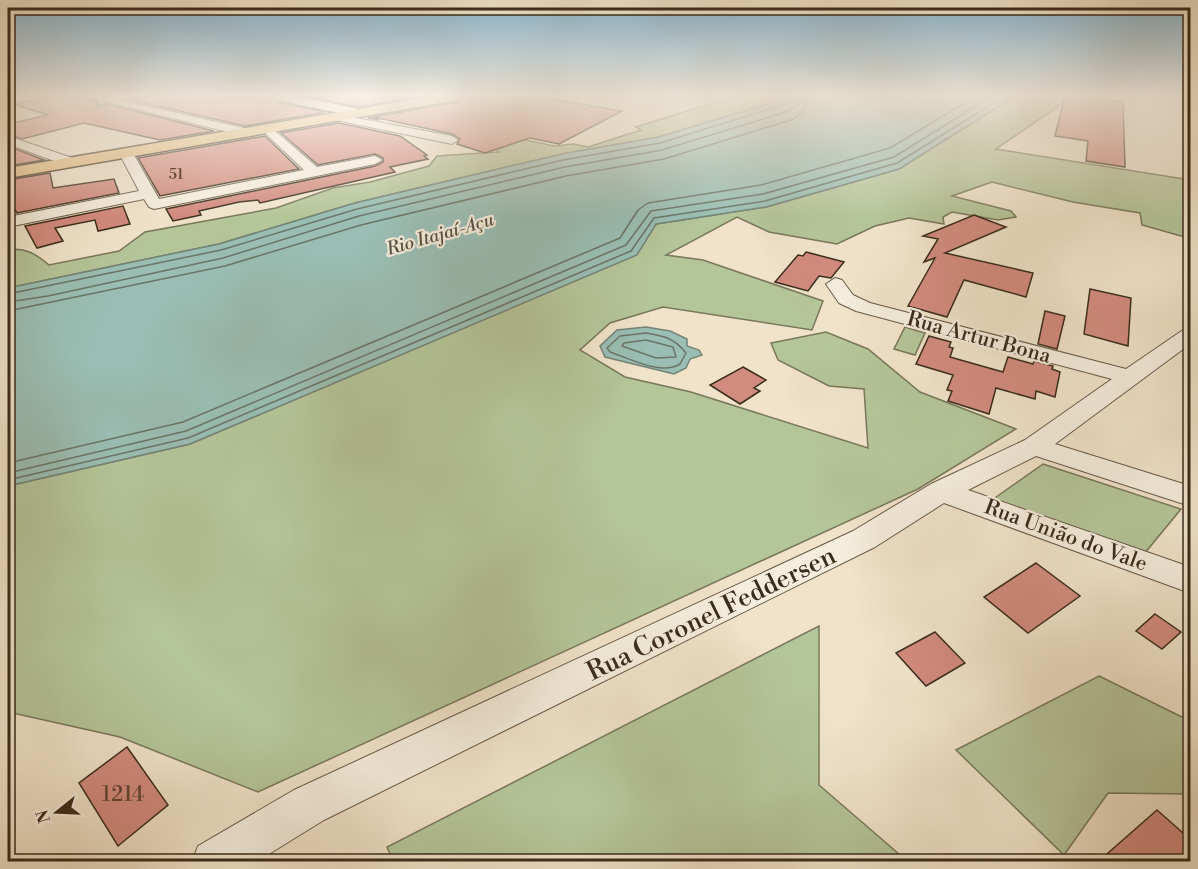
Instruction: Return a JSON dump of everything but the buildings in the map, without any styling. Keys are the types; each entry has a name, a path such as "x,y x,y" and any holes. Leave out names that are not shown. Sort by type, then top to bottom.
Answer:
{"main road":[{"path":"8,173 218,137"}],"street":[{"path":"276,137 314,172"},
{"path":"434,137 452,140"},
{"path":"9,142 70,162"},
{"path":"126,153 150,199"},
{"path":"8,222 375,160"},
{"name":"Rua Artur Bona","path":"835,284 846,299 863,307 1131,377"},
{"name":"Rua Coronel Feddersen","path":"214,861 309,805 630,654 864,539 941,491 1034,446 1191,334"},
{"path":"1034,446 1191,496"},
{"name":"Rua União do Vale","path":"941,491 1191,580"}],"green space":[{"path":"621,137 660,137 562,154 355,203 219,244 8,288 8,250 30,252 49,265 119,251 145,232 276,208 333,188 370,182 429,166 437,156 499,152 489,144 516,138 554,146 574,144 588,147"},
{"path":"951,137 1014,137 996,149 1190,180 1190,236 1181,236 1142,225 1140,213 1073,202 992,182 952,196 1011,211 1016,217 998,220 952,212 943,217 944,224 909,218 875,226 837,244 769,232 737,217 666,255 703,260 823,301 812,330 663,307 610,323 580,350 625,377 691,392 868,448 864,389 829,386 778,360 771,343 826,332 868,349 920,392 1016,429 918,489 258,792 120,737 8,712 8,486 190,444 636,255 656,224 766,207 899,169"},
{"path":"905,327 925,333 915,355 894,349"},
{"path":"1043,464 1181,509 1144,554 992,500"},
{"path":"819,626 819,785 907,861 393,861 387,847"},
{"path":"1099,676 1190,721 1190,794 1108,793 1064,855 956,750"}],"water":[{"name":"Rio Itajaí-Açu","path":"659,137 951,137 899,169 766,207 656,224 637,255 190,444 8,486 8,288 219,244 355,203 562,154"},
{"path":"646,327 670,331 687,339 687,346 699,350 702,355 690,359 686,368 674,374 605,357 600,346 617,330"}]}
